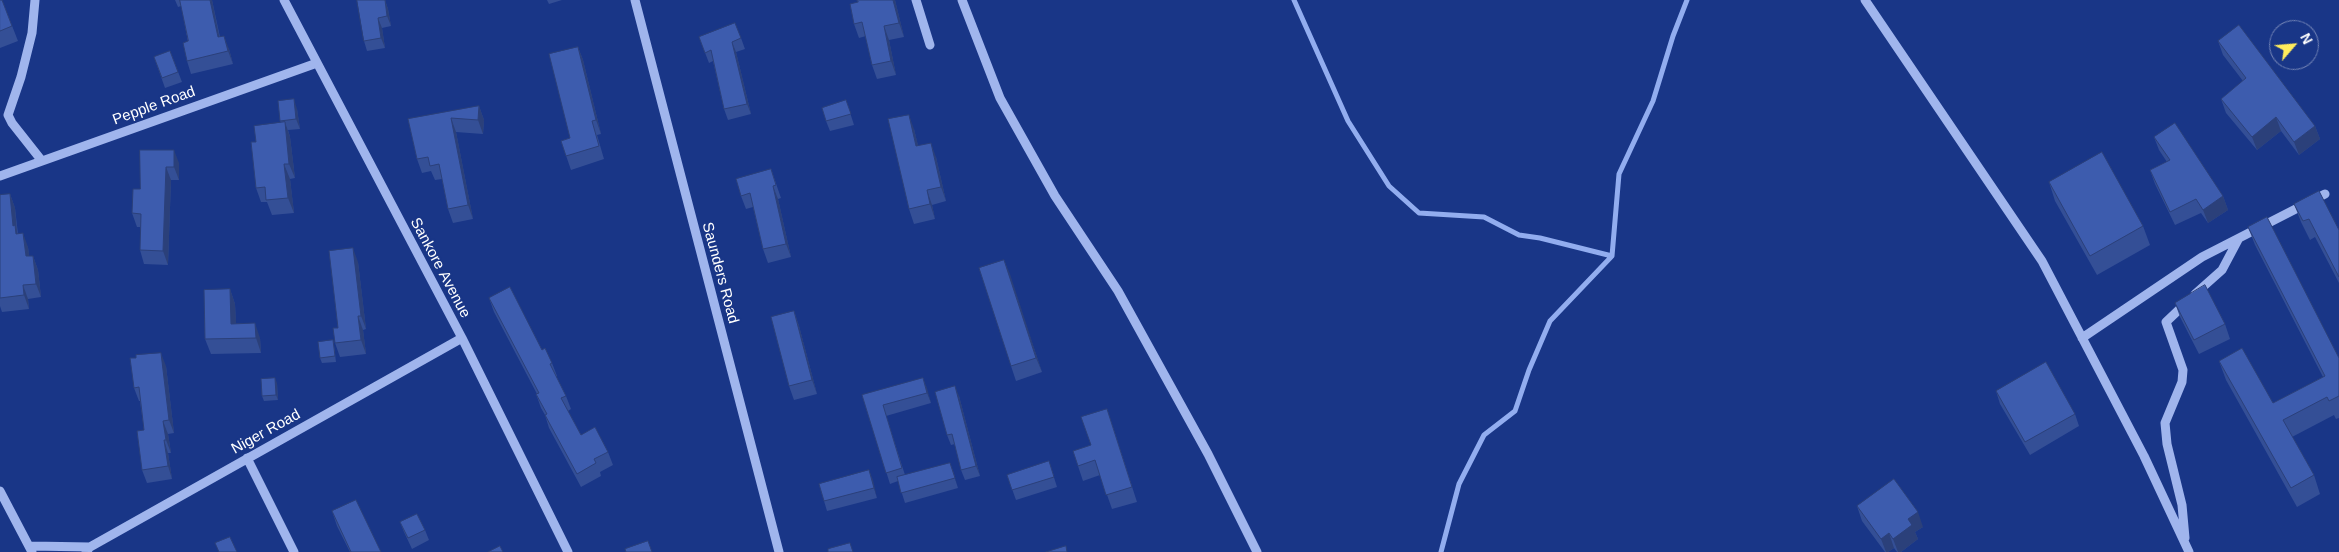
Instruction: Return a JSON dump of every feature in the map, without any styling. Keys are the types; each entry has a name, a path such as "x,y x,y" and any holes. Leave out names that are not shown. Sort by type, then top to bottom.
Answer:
{"street":[{"path":"35,0 32,33 21,77 8,115 12,123 42,161"},
{"name":"Sankore Avenue","path":"284,0 462,338 568,552"},
{"name":"Saunders Road","path":"635,0 779,552"},
{"path":"916,0 930,45"},
{"path":"962,0 1000,98 1055,196 1118,291 1208,454 1257,552"},
{"path":"1865,0 2042,261 2144,456 2188,549"},
{"name":"Pepple Road","path":"0,176 317,63"},
{"path":"2082,338 2202,257 2325,194"},
{"path":"2188,549 2182,505 2167,444 2165,423 2182,382 2183,370 2166,322 2222,270 2239,238"},
{"name":"Niger Road","path":"88,550 247,458 462,338"},
{"path":"247,458 294,552"},
{"path":"0,491 31,549 88,550"}],"building":[{"path":"0,0 2,0 12,26 0,31"},
{"path":"180,0 210,0 218,37 224,36 228,51 187,61 183,43 188,41"},
{"path":"357,0 385,0 387,16 378,18 381,38 364,41"},
{"path":"857,0 893,0 899,23 884,26 891,61 872,65 862,22 854,24 850,4 858,2"},
{"path":"735,23 741,38 732,42 747,104 724,109 711,50 705,53 699,37"},
{"path":"2239,25 2269,65 2269,70 2273,70 2315,126 2294,142 2276,117 2252,137 2221,99 2246,78 2218,41"},
{"path":"578,47 596,120 592,121 599,146 566,156 561,141 570,138 549,54"},
{"path":"170,51 178,72 162,78 154,57"},
{"path":"294,99 296,119 280,121 278,101"},
{"path":"846,100 851,114 826,121 822,108"},
{"path":"479,106 478,120 451,118 468,205 448,209 439,164 430,166 428,157 417,159 408,119"},
{"path":"909,115 916,146 931,143 941,187 927,190 930,204 909,209 888,119"},
{"path":"285,122 289,164 284,164 288,198 266,200 265,187 256,188 251,142 256,142 254,126"},
{"path":"2175,123 2223,196 2203,210 2196,199 2170,212 2150,170 2170,160 2154,137"},
{"path":"140,150 174,150 174,167 166,167 163,251 140,250 141,214 132,213 133,189 140,189"},
{"path":"2102,152 2143,226 2090,256 2049,182"},
{"path":"771,169 776,185 773,186 786,244 763,249 750,193 741,196 736,179"},
{"path":"2319,191 2339,230 2339,277 2309,219 2303,221 2294,204"},
{"path":"10,194 13,226 15,225 16,234 23,233 26,256 33,256 36,284 23,285 24,295 0,298 0,195"},
{"path":"2267,217 2339,358 2339,396 2329,401 2327,397 2283,420 2314,475 2291,488 2219,361 2242,348 2273,403 2325,376 2248,227"},
{"path":"353,248 361,316 358,316 361,340 335,343 333,328 338,328 329,251"},
{"path":"1004,260 1036,358 1011,366 979,268"},
{"path":"2205,285 2225,324 2194,340 2175,303"},
{"path":"510,287 542,350 545,348 552,363 550,364 566,396 561,398 581,435 595,427 608,452 594,459 596,463 577,474 545,415 547,414 536,394 539,393 489,298"},
{"path":"230,289 231,324 255,323 256,338 205,339 204,290"},
{"path":"794,311 812,380 789,386 771,317"},
{"path":"333,340 335,356 320,358 318,342"},
{"path":"161,353 169,420 163,421 168,466 142,470 137,431 144,430 139,387 134,388 130,358 136,358 136,355"},
{"path":"2046,362 2075,414 2025,442 1996,391"},
{"path":"275,378 276,395 262,396 261,379"},
{"path":"923,378 927,393 883,405 902,468 886,473 862,395"},
{"path":"955,386 976,466 961,470 952,434 947,435 935,392"},
{"path":"1107,409 1132,487 1106,495 1095,460 1078,466 1073,451 1091,445 1081,417"},
{"path":"1049,461 1054,477 1012,490 1007,475"},
{"path":"950,463 955,478 901,493 897,477"},
{"path":"869,470 874,488 824,501 819,484"},
{"path":"1894,479 1918,512 1908,519 1912,525 1893,539 1889,533 1881,539 1857,506"},
{"path":"356,500 381,552 351,552 332,511"},
{"path":"417,514 425,530 408,538 400,522"},
{"path":"230,537 237,552 219,552 215,543"},
{"path":"648,541 652,552 626,552 625,549"},
{"path":"850,543 853,552 828,552 828,549"},
{"path":"500,546 503,552 488,552"},
{"path":"1066,546 1067,552 1046,552"}],"waterway":[{"path":"1294,0 1348,121 1389,186 1419,213 1484,217 1519,235 1540,238 1612,256"},
{"path":"1441,552 1459,484 1484,435 1515,411 1529,370 1550,321 1612,256 1619,174 1653,101 1673,36 1687,0"}]}
